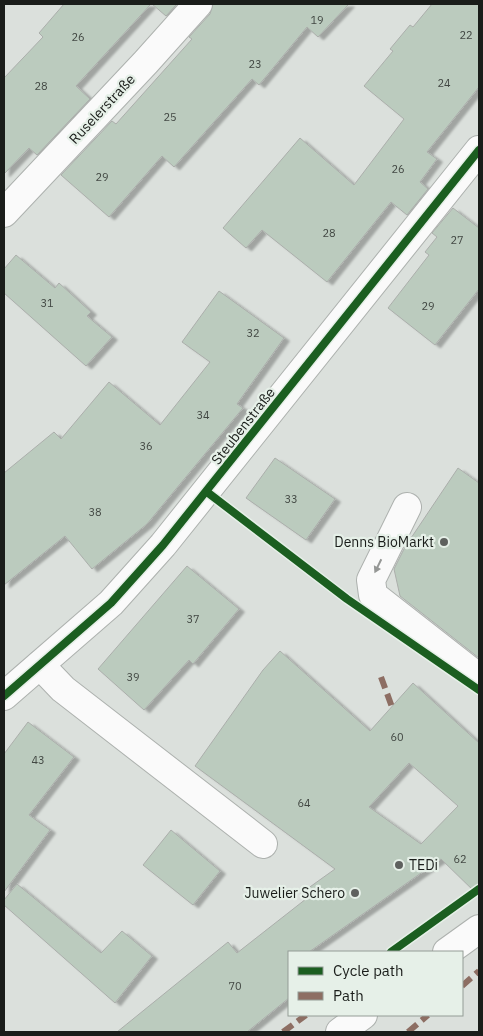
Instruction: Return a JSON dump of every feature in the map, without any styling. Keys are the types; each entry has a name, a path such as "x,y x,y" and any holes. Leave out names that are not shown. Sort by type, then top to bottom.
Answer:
{"street":[{"name":"Ruselerstraße","path":"4,213 198,4"},
{"name":"Steubenstraße","path":"4,696 111,603 163,545 479,150"},
{"path":"407,507 371,580 373,595 479,678"},
{"path":"40,666 64,689 263,844"},
{"path":"448,951 479,929"},
{"path":"340,1032 362,1016"}],"building":[{"path":"64,4 151,4 76,86 90,99 37,155 29,148 4,174 4,78 43,37 39,33"},
{"path":"152,4 177,4 166,16"},
{"path":"213,4 349,4 318,37 307,27 259,85 252,79 174,167 162,156 109,217 61,175 112,121 116,124 192,39 189,37 210,14"},
{"path":"432,4 479,4 479,87 427,152 437,159 420,182 428,189 407,215 391,202 327,282 262,230 246,248 223,228 300,138 354,185 404,119 364,86 393,51 390,49 410,25 413,27"},
{"path":"453,208 479,228 479,289 435,345 388,308 429,255 425,252 437,237 432,233"},
{"path":"16,255 55,288 59,283 91,312 87,316 112,337 86,366 4,293 4,269"},
{"path":"219,291 284,338 237,404 243,408 147,524 92,569 65,536 4,585 4,473 54,432 61,439 109,382 160,425 210,362 182,342"},
{"path":"275,458 335,499 306,540 246,498"},
{"name":"Denns BioMarkt","path":"458,468 479,483 479,658 400,596 394,569 405,547"},
{"path":"187,566 239,609 193,664 189,660 144,710 98,669"},
{"path":"280,651 370,731 413,683 479,743 479,896 441,859 310,951 288,951 288,999 247,1032 117,1032 228,942 237,953 311,895 307,889 335,869 195,766 263,670","holes":["409,763 458,806 421,844 369,807"]},
{"path":"28,722 74,757 29,815 50,830 4,892 4,754"},
{"path":"171,830 220,871 193,905 143,865"},
{"path":"17,884 101,953 122,931 152,956 115,1003 4,905 4,900"}],"marked path":[{"path":"381,677 392,707"},
{"path":"463,985 479,971"},
{"path":"283,1032 305,1016"},
{"path":"408,1032 427,1016"}],"cycle path":[{"path":"4,696 111,603 163,545 479,150"},
{"path":"207,492 347,599 479,690"},
{"path":"392,951 479,889"}],"place":[{"name":"Denns BioMarkt","path":"444,542"},
{"name":"TEDi","path":"399,865"},
{"name":"Juwelier Schero","path":"355,893"}]}
